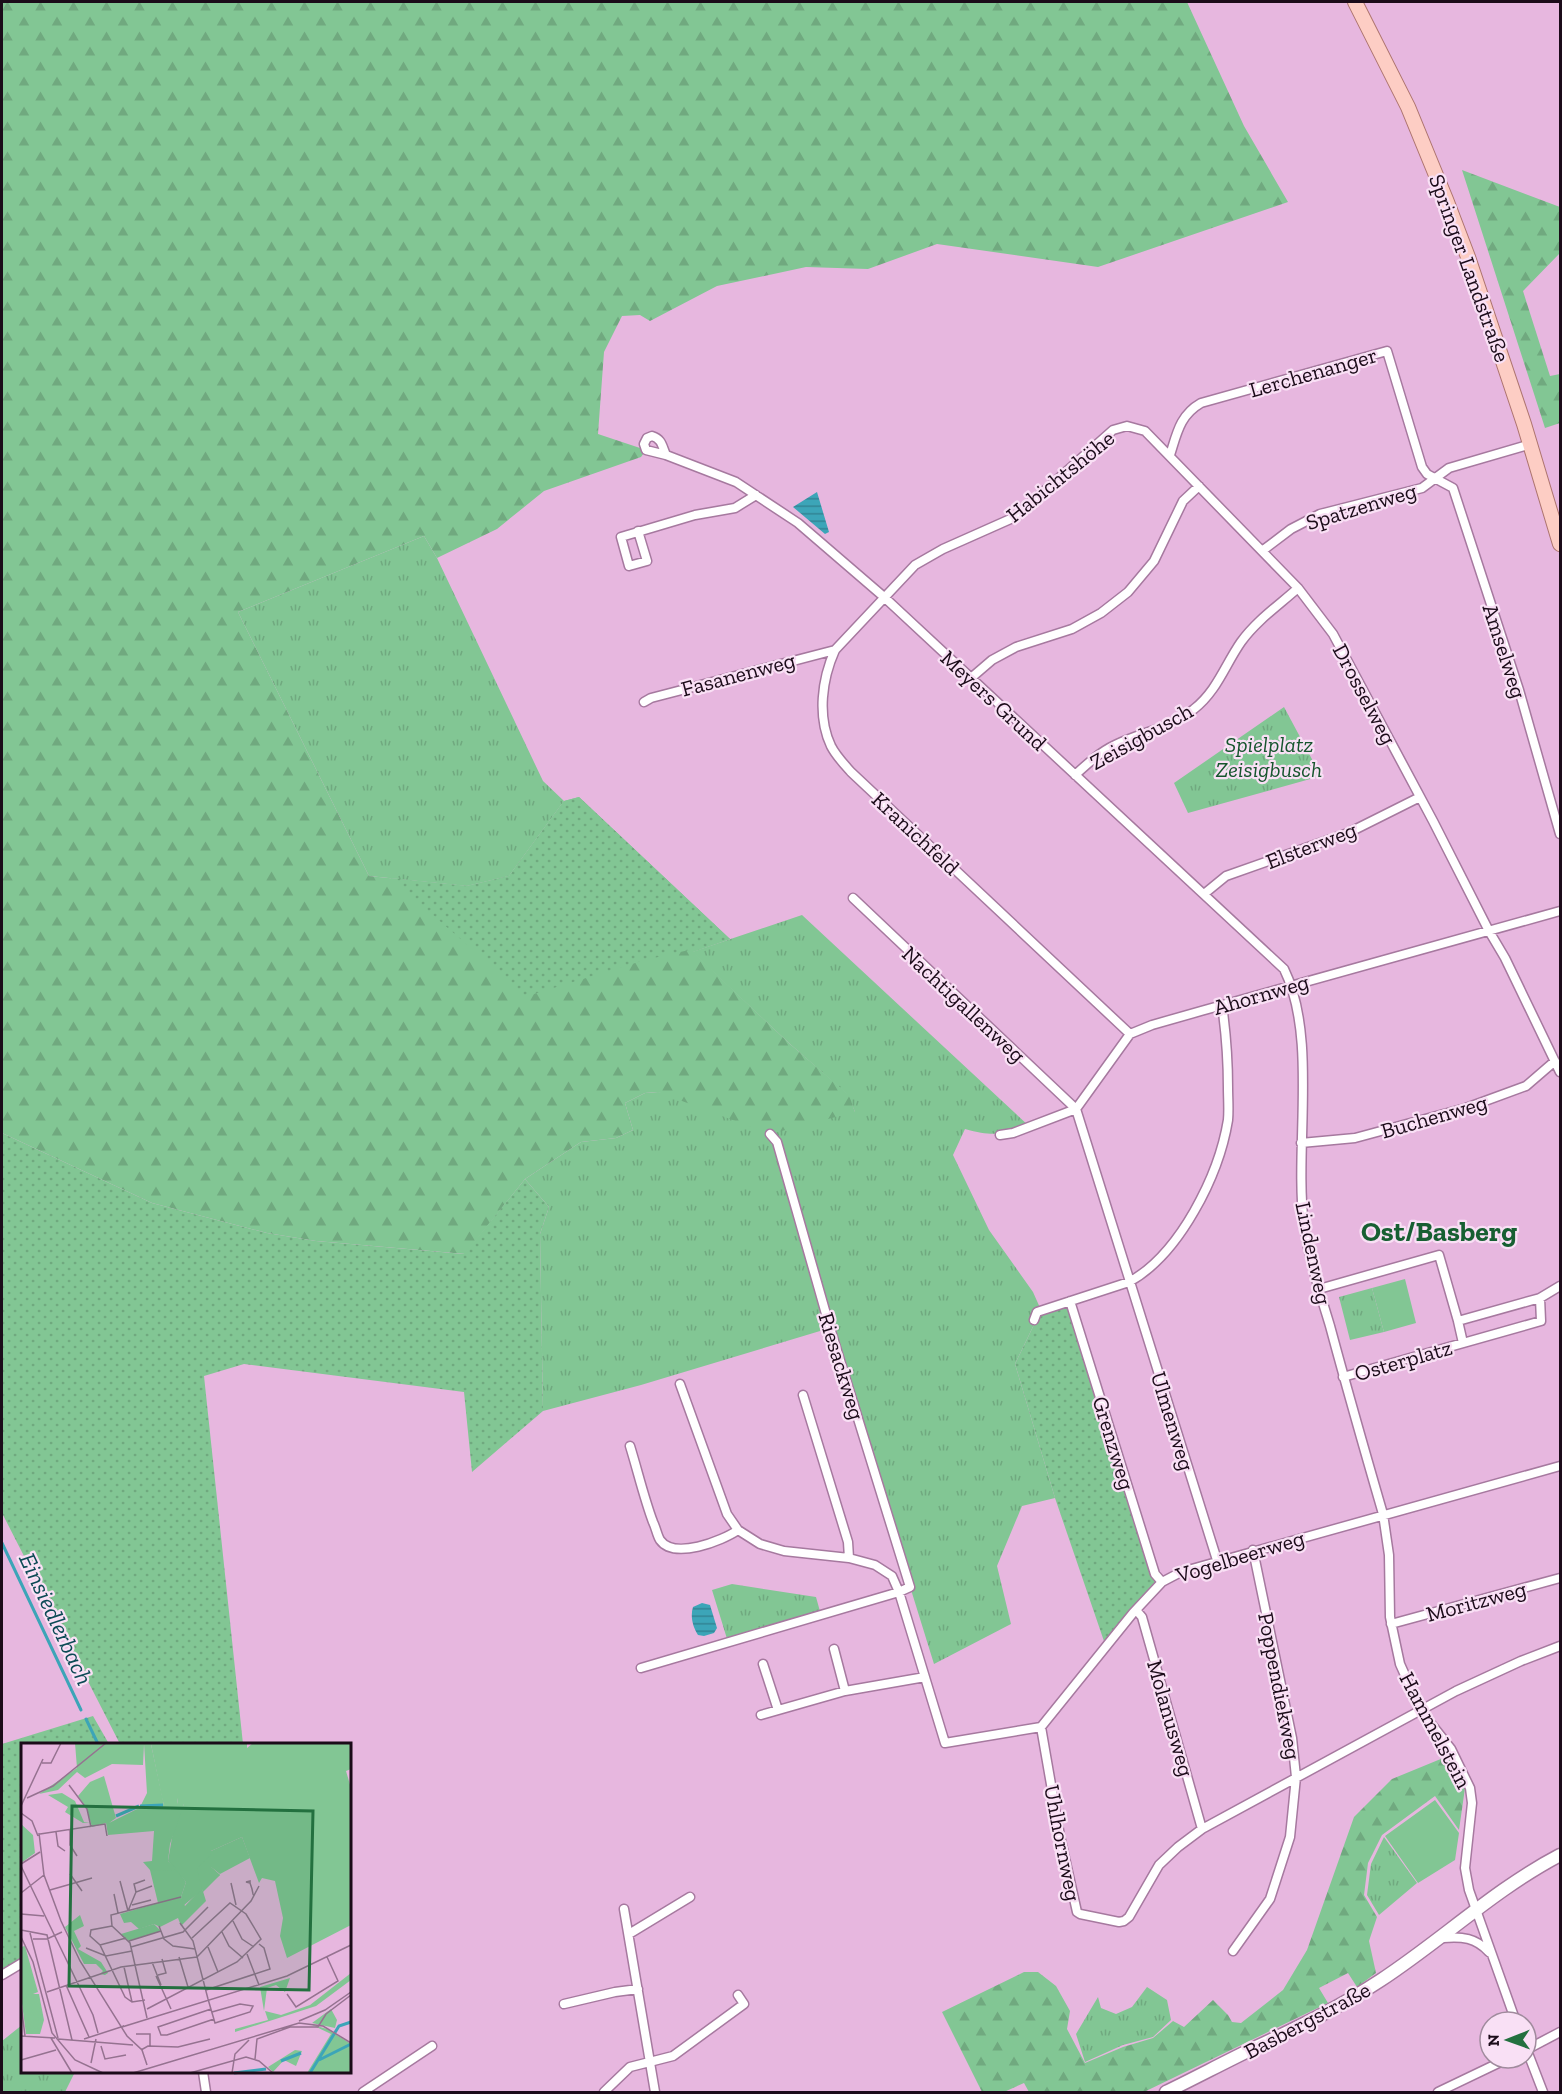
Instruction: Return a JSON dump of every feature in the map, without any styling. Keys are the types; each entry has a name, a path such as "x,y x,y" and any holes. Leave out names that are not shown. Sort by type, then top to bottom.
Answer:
{"main road":[{"name":"Springer Landstraße","path":"1355,2 1408,107 1430,157 1468,257 1531,444 1560,544"},
{"name":"Basbergstraße","path":"1167,2092 1326,2014 1443,1938 1476,1910 1519,1879 1560,1855"}],"street":[{"name":"Lerchenanger","path":"1170,455 1180,422 1190,410 1201,403 1387,351 1422,467 1435,479"},
{"name":"Habichtshöhe","path":"884,597 915,565 943,549 1015,517 1113,430 1127,426 1145,431 1199,486"},
{"name":"Spatzenweg","path":"1262,551 1291,529 1320,514 1422,488 1449,468 1531,444"},
{"name":"Meyers Grund","path":"666,455 736,482 798,523 884,597 1204,894 1284,969 1292,985"},
{"name":"Amselweg","path":"1435,479 1453,488 1519,690 1560,834"},
{"name":"Drosselweg","path":"1199,486 1298,588 1332,634 1505,958 1560,1072"},
{"path":"971,678 992,660 1016,647 1072,629 1101,613 1128,592 1154,561 1183,501 1199,486"},
{"path":"638,531 695,515 735,507 756,495"},
{"name":"Zeisigbusch","path":"1075,775 1114,745 1168,725 1192,711 1207,698 1252,628 1298,588"},
{"name":"Kranichfeld","path":"884,597 834,650 828,665 822,709 831,746 851,772 1130,1034"},
{"name":"Fasanenweg","path":"644,702 651,698 834,650"},
{"name":"Elsterweg","path":"1204,894 1226,876 1348,833 1420,797"},
{"name":"Nachtigallenweg","path":"853,898 1076,1109"},
{"name":"Ahornweg","path":"1130,1034 1152,1025 1560,911"},
{"name":"Lindenweg","path":"1292,985 1299,1025 1303,1071 1301,1198 1305,1228 1319,1289 1383,1514"},
{"path":"1034,1320 1037,1312 1129,1282 1142,1275 1161,1257 1181,1231 1200,1200 1214,1169 1228,1118 1228,1051 1222,1005"},
{"path":"1000,1135 1013,1133 1076,1109 1130,1034"},
{"name":"Buchenweg","path":"1301,1143 1355,1138 1466,1108 1526,1086 1555,1061"},
{"name":"Ulmenweg","path":"1076,1109 1217,1560"},
{"name":"Riesackweg","path":"770,1134 777,1142 830,1328 906,1571 910,1587 899,1592"},
{"name":"Osterplatz","path":"1319,1289 1439,1256 1463,1343"},
{"name":"Osterplatz","path":"1458,1321 1540,1298 1560,1286"},
{"name":"Osterplatz","path":"1343,1377 1541,1321 1540,1298"},
{"name":"Grenzweg","path":"1070,1301 1155,1574 1162,1582"},
{"path":"680,1384 727,1514 738,1530 759,1544 784,1551 849,1558 874,1565 892,1575 945,1743 1041,1727"},
{"path":"803,1395 848,1542 849,1558"},
{"path":"630,1446 649,1511 660,1540 667,1546 677,1549 710,1544 738,1530"},
{"name":"Vogelbeerweg","path":"1041,1727 1136,1610 1162,1582 1181,1572 1217,1560 1560,1466"},
{"name":"Hammelstein","path":"1383,1514 1389,1555 1391,1624 1400,1664 1421,1711 1451,1749 1470,1788 1471,1819 1465,1868 1469,1890 1512,2010"},
{"name":"Poppendiekweg","path":"1233,1951 1270,1899 1290,1837 1296,1777 1292,1738 1253,1550"},
{"name":"Moritzweg","path":"1391,1624 1560,1578"},
{"path":"641,1668 899,1592"},
{"name":"Molanusweg","path":"1136,1610 1142,1617 1202,1829"},
{"path":"1202,1829 1482,1678 1560,1646"},
{"path":"834,1649 845,1691"},
{"path":"763,1664 778,1710"},
{"path":"761,1715 845,1691 925,1677"},
{"name":"Uhlhornweg","path":"1041,1727 1060,1836 1077,1912 1080,1914 1124,1921 1129,1917 1159,1865 1202,1829"},
{"path":"629,1934 690,1897"},
{"path":"624,1909 655,2092"},
{"path":"1443,1938 1472,1939 1483,1946 1493,1957"},
{"path":"2,1975 21,1963"},
{"path":"564,2004 638,1989"},
{"path":"604,2092 630,2067 673,2056 744,2004 738,1995"},
{"path":"1538,2043 1560,2032"},
{"path":"363,2092 432,2046"},
{"path":"1438,2092 1484,2070"},
{"path":"1534,2070 1543,2092"},
{"path":"203,2073 206,2092"}],"green space":[{"path":"2,2 1187,2 1244,126 1288,202 1098,267 937,244 868,269 806,267 717,286 650,321 640,315 622,316 604,352 598,434 646,450 641,457 544,491 497,529 437,558 424,536 238,612 369,876 467,886 509,876 564,801 579,797 730,939 693,952 790,1044 849,1095 855,1112 770,1134 658,1092 645,1093 625,1103 633,1130 616,1138 581,1142 525,1179 465,1254 316,1241 267,1233 152,1203 2,1133"},
{"path":"1462,170 1560,207 1560,253 1523,291 1550,376 1560,374 1560,423 1545,428"},
{"path":"424,536 437,558 543,781 564,801 509,876 467,886 369,876 238,612"},
{"name":"Spielplatz Zeisigbusch","path":"1284,707 1321,776 1188,813 1174,783"},
{"path":"579,797 730,939 692,952 689,950 645,960 524,997 390,878 467,886 509,876 564,801"},
{"path":"802,915 1030,1127 998,1134 965,1129 953,1155 989,1230 1033,1292 1041,1310 1015,1364 1055,1498 1022,1506 997,1566 1011,1624 934,1664 830,1328 641,1385 543,1411 540,1234 549,1207 525,1179 581,1142 616,1138 633,1130 625,1103 645,1093 658,1092 855,1112 848,1095 692,952"},
{"path":"2,1133 152,1203 267,1233 316,1241 464,1254 525,1179 549,1207 540,1234 543,1411 472,1472 464,1392 244,1364 204,1376 243,1743 119,1743 2,1513"},
{"path":"1405,1279 1416,1323 1384,1332 1372,1288"},
{"path":"1372,1288 1384,1332 1350,1340 1339,1297"},
{"path":"1070,1301 1155,1574 1162,1582 1106,1647 1055,1498 1015,1364 1041,1310"},
{"path":"732,1584 816,1597 821,1615 728,1642 712,1590"},
{"path":"93,1716 108,1743 21,1743 21,1964 2,1975 2,1744"},
{"path":"1448,1756 1465,1788 1459,1830 1435,1796 1382,1835 1368,1863 1364,1895 1377,1917 1369,1941 1376,1973 1357,1987 1348,1973 1319,1988 1328,2003 1144,2092 1029,2092 1024,2083 1004,2092 982,2092 942,2012 1024,1972 1038,1972 1056,1986 1070,2011 1067,2029 1085,2063 1123,2047 1153,2038 1173,2021 1184,2027 1213,2000 1232,2022 1241,2023 1283,1990 1307,1950 1354,1817 1392,1779"},
{"path":"1435,1800 1459,1833 1455,1860 1418,1883 1385,1836"},
{"path":"1384,1837 1417,1883 1379,1915 1367,1895 1371,1864"},
{"path":"1147,1987 1167,2000 1171,2020 1153,2037 1123,2045 1085,2062 1076,2034 1098,1997 1101,2008 1116,2014 1132,2007"},
{"path":"21,2026 21,2073 74,2073 65,2092 2,2092 2,2041"}],"water":[{"path":"817,492 829,532 825,534 793,507"},
{"path":"702,1603 710,1605 717,1628 714,1633 704,1636 698,1635 692,1618 693,1607"}],"waterway":[{"name":"Einsiedlerbach","path":"2,1543 81,1710"},
{"name":"Einsiedlerbach","path":"86,1719 98,1743"}],"district":[{"name":"Ost/Basberg","path":"1439,1231"}]}
